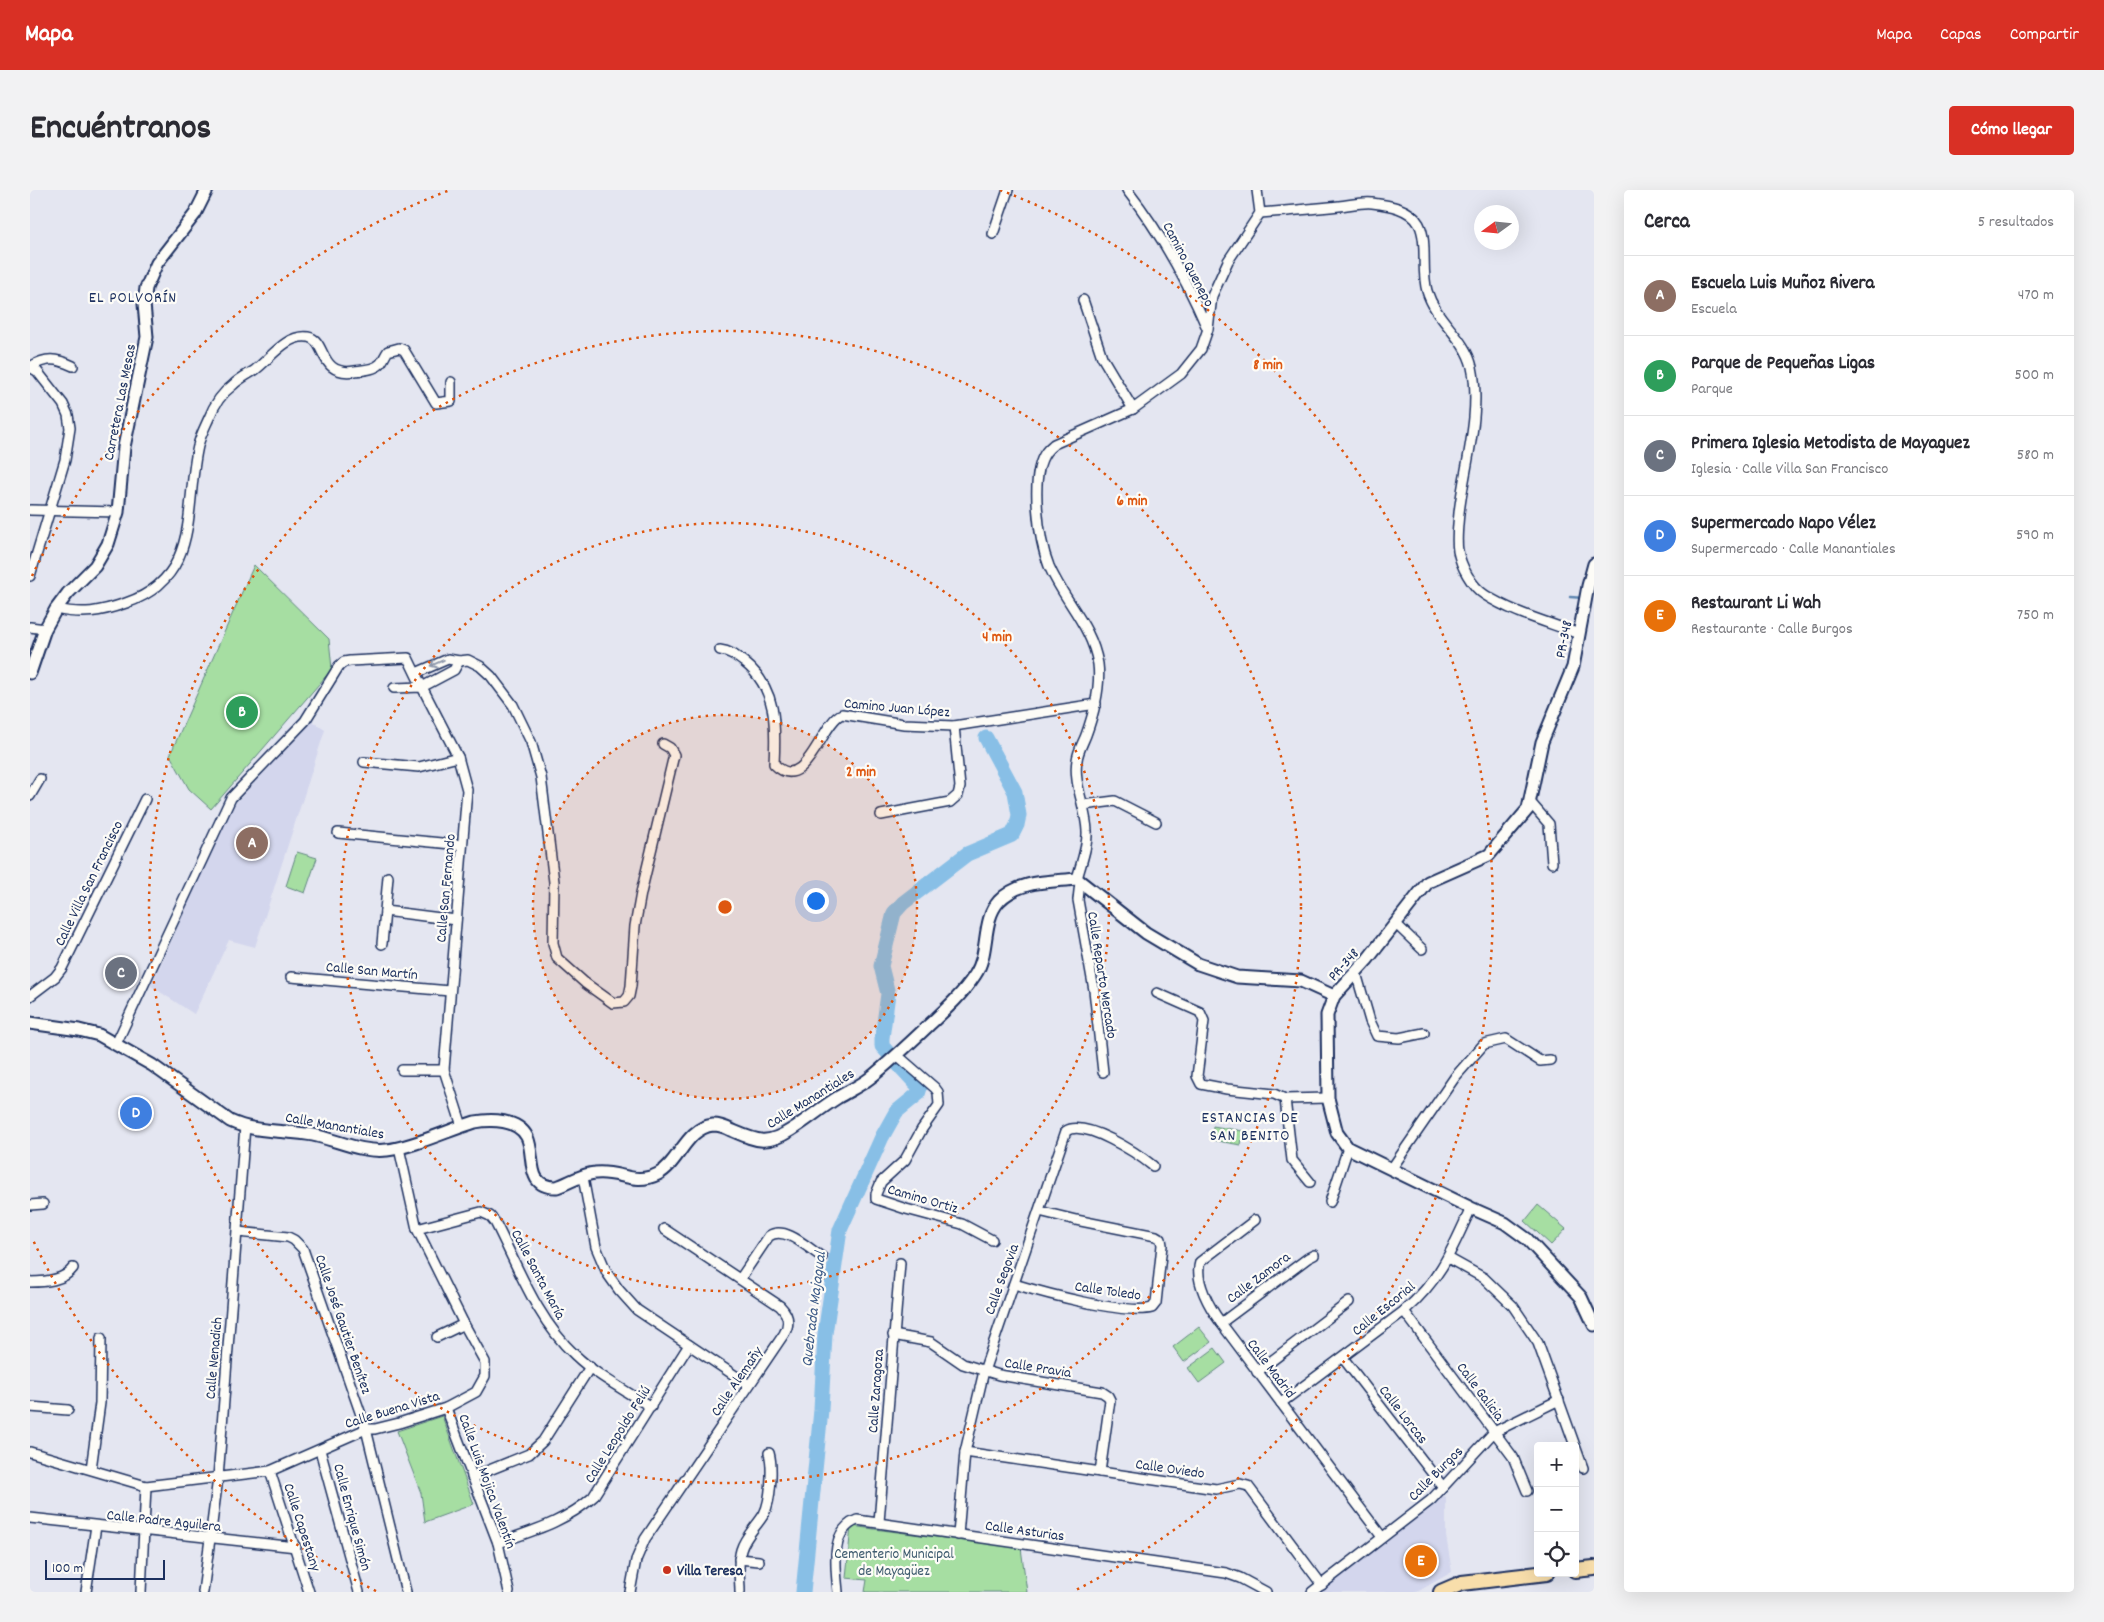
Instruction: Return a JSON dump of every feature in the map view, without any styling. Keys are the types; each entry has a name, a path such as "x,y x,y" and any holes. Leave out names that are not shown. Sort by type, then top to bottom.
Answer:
{"main road":[{"path":"1579,1570 1594,1568"},
{"path":"1441,1592 1462,1583 1534,1575"}],"street":[{"name":"Carretera Las Mesas","path":"30,673 46,629 56,609 102,555 108,544 118,512 124,447 147,337 144,304 146,288 157,263 189,222 207,190"},
{"path":"994,234 1008,190"},
{"name":"Camino Quenepo","path":"1127,190 1144,211 1177,265 1208,329"},
{"path":"1257,190 1260,213 1372,203 1401,208 1413,216 1423,233 1423,259 1427,291 1444,323 1464,344 1472,367 1475,390 1474,410 1458,529 1458,550 1464,567 1471,581 1483,594 1510,607 1579,634"},
{"name":"Calle Reparto Mercado","path":"1103,1072 1094,990 1078,900 1087,829 1077,782 1077,757 1096,704 1099,679 1090,635 1055,578 1045,554 1038,514 1038,479 1046,452 1054,444 1133,409 1180,374 1201,349 1208,329 1212,296 1228,261 1260,213"},
{"path":"1083,300 1102,357 1133,409"},
{"path":"56,609 84,613 108,608 134,600 164,581 181,552 190,521 191,492 198,447 213,409 232,385 256,369 291,340 306,337 312,338 317,343 322,356 334,368 346,372 370,369 380,364 388,351 398,348 404,350 436,403 451,402 451,382"},
{"path":"30,367 49,359 73,366"},
{"path":"30,367 37,371 62,404 69,420 66,455 30,576"},
{"path":"30,510 118,512"},
{"name":"PR-348","path":"1348,1148 1336,1133 1328,1098 1327,1015 1334,996 1356,974 1428,882 1489,855 1528,809 1542,742 1573,667 1594,564"},
{"path":"30,627 46,629"},
{"name":"Camino Juan López","path":"720,650 733,654 754,669 769,693 776,746 774,764 783,770 794,770 810,759 833,719 842,714 904,724 954,726 1096,704"},
{"path":"116,1044 231,798 305,721 339,666 344,662 408,658 416,673 448,659 468,660 491,676 513,704 523,723 531,742 541,777 554,882 553,943 555,951 562,964 613,1003 624,1002 629,996 631,986 635,926 641,893 674,755 670,748 663,744"},
{"path":"394,688 422,687 454,670 459,661"},
{"name":"Calle San Fernando","path":"416,673 458,757 467,790 444,1070 462,1126"},
{"path":"881,815 954,800 960,791 954,726"},
{"path":"364,762 419,767 458,757"},
{"path":"30,796 40,779"},
{"name":"Calle Villa San Francisco","path":"30,996 55,977 62,968 145,799"},
{"path":"1083,805 1116,801 1156,822"},
{"path":"1530,802 1549,824 1552,863"},
{"path":"338,833 462,846"},
{"path":"382,944 388,877"},
{"path":"1079,881 1146,933 1198,964 1237,977 1301,980 1334,996"},
{"name":"Calle Manantiales","path":"30,1023 90,1032 116,1044 152,1065 230,1121 245,1126 314,1135 337,1143 377,1150 399,1148 462,1126 485,1120 495,1120 519,1128 527,1137 534,1173 537,1180 547,1186 557,1187 598,1172 642,1180 667,1168 697,1132 710,1126 721,1126 759,1141 771,1141 791,1130 836,1098 868,1079 897,1056 957,999 972,980 982,962 993,910 999,901 1017,888 1031,884 1079,881"},
{"path":"385,911 456,920"},
{"path":"1396,924 1422,949"},
{"path":"1356,974 1370,1021 1378,1036 1399,1038 1424,1033"},
{"name":"Calle San Martín","path":"291,977 450,991"},
{"path":"1157,993 1203,1015 1204,1021 1197,1076 1201,1084 1274,1094 1285,1099 1328,1098"},
{"path":"1392,1168 1455,1077 1484,1044 1506,1039 1540,1061 1550,1060"},
{"name":"Camino Ortiz","path":"897,1056 935,1088 939,1105 922,1129 905,1160 885,1176 876,1194 876,1199 962,1224 992,1240"},
{"path":"402,1070 444,1070"},
{"path":"1285,1099 1292,1160 1310,1182"},
{"name":"Calle Nenadich","path":"203,1592 218,1478 245,1126"},
{"name":"Calle Segovia","path":"958,1535 965,1452 984,1371 1063,1136 1070,1128 1079,1128 1114,1141 1153,1166"},
{"name":"Calle Buena Vista","path":"30,1452 91,1468 146,1486 218,1478 270,1470 320,1450 366,1428 375,1429 400,1423 446,1408 476,1392 485,1376 485,1362 417,1229 399,1148"},
{"path":"1330,1202 1348,1148 1392,1168 1505,1223 1527,1240 1581,1297 1594,1325"},
{"path":"583,1176 596,1247 612,1281 637,1310 749,1385"},
{"path":"30,1205 43,1204"},
{"name":"Calle Escorial","path":"1281,1403 1343,1358 1424,1294 1448,1258 1471,1208"},
{"name":"Calle Toledo","path":"1014,1284 1098,1304 1138,1310 1152,1308 1156,1303 1161,1239 1156,1236 1039,1211"},
{"name":"Calle Santa María","path":"417,1229 481,1212 490,1216 495,1222 546,1321 567,1347 590,1367 650,1407"},
{"name":"Calle Madrid","path":"1255,1220 1200,1262 1199,1276 1209,1304 1257,1372 1382,1538"},
{"name":"Calle Alemañy","path":"630,1592 636,1560 645,1540 784,1334 788,1322 785,1311 780,1306 664,1229"},
{"name":"Calle José Gautier Benítez","path":"238,1232 288,1237 303,1249 366,1428 406,1592"},
{"path":"740,1279 769,1236 776,1232 786,1234 822,1257"},
{"name":"Calle Zamora","path":"1221,1323 1308,1258 1314,1256"},
{"path":"1448,1258 1484,1278 1514,1306 1538,1343 1583,1468"},
{"name":"Calle Zaragoza","path":"879,1522 900,1262"},
{"path":"30,1282 61,1278 68,1274 72,1268"},
{"path":"1257,1372 1349,1302"},
{"name":"Calle Galicia","path":"1404,1311 1513,1457 1528,1491"},
{"path":"437,1337 464,1324"},
{"name":"Calle Pravia","path":"893,1335 931,1342 963,1364 984,1371 1102,1392 1110,1400 1100,1472"},
{"path":"91,1468 100,1403 101,1338"},
{"name":"Calle Leopoldo Feliú","path":"498,1543 558,1522 582,1508 603,1484 689,1345"},
{"name":"Calle Lorcas","path":"1343,1358 1443,1487"},
{"path":"472,1477 529,1454 536,1449 590,1367"},
{"name":"Calle Burgos","path":"1312,1592 1431,1500 1494,1432 1559,1400"},
{"path":"30,1407 68,1410"},
{"name":"Calle Luis Mojica Valentín","path":"446,1408 498,1543 509,1592"},
{"name":"Calle Enrique Simón","path":"320,1450 358,1592"},
{"name":"Calle Oviedo","path":"965,1452 1216,1489 1240,1484 1248,1486 1322,1585"},
{"path":"740,1592 740,1559 746,1539 764,1513 768,1502 771,1460 769,1453"},
{"name":"Calle Capestany","path":"270,1470 309,1592"},
{"path":"141,1592 146,1486"},
{"name":"Calle Padre Aguilera","path":"30,1518 143,1532 296,1547"},
{"name":"Calle Asturias","path":"838,1592 837,1548 842,1531 846,1525 857,1520 1226,1573 1266,1592"},
{"path":"86,1592 96,1526"},
{"path":"740,1559 759,1561"}],"shaded area":[{"path":"310,720 325,730 255,947 229,940 194,1014 151,986 231,808 304,729"},
{"path":"1444,1496 1446,1497 1446,1536 1452,1572 1417,1592 1320,1592 1416,1519"}],"green space":[{"path":"254,565 329,639 332,669 211,809 189,789 170,755"},
{"path":"297,852 317,858 305,893 286,886"},
{"path":"1213,1126 1243,1131 1241,1145 1211,1140"},
{"path":"1538,1205 1566,1229 1551,1245 1525,1221"},
{"path":"1199,1327 1211,1342 1184,1362 1173,1347"},
{"path":"1215,1348 1226,1363 1199,1383 1188,1368"},
{"path":"442,1416 474,1504 425,1522 421,1493 397,1431"},
{"name":"Cementerio Municipal de Mayagüez","path":"851,1526 1021,1548 1027,1592 865,1592 867,1580 846,1578"}],"waterway":[{"path":"1570,597 1584,598"},
{"name":"Quebrada Majagual","path":"889,1054 882,1046 888,994 881,966 894,913 903,903 967,854 1012,835 1017,825 1019,815 1015,792 986,738"},
{"name":"Quebrada Majagual","path":"803,1592 821,1410 825,1334 840,1230 882,1137 896,1112 918,1094 920,1088 896,1062"}],"place":[{"name":"Parque de Pequeñas Ligas","path":"242,712"},
{"name":"Escuela Luis Muñoz Rivera","path":"252,843"},
{"name":"Primera Iglesia Metodista de Mayaguez","path":"121,973"},
{"name":"Supermercado Napo Vélez","path":"136,1113"},
{"name":"Restaurant Li Wah","path":"1421,1561"},
{"name":"Villa Teresa","path":"667,1570"}],"district":[{"name":"EL POLVORÍN","path":"133,296"},
{"name":"ESTANCIAS DE SAN BENITO","path":"1250,1125"}]}
